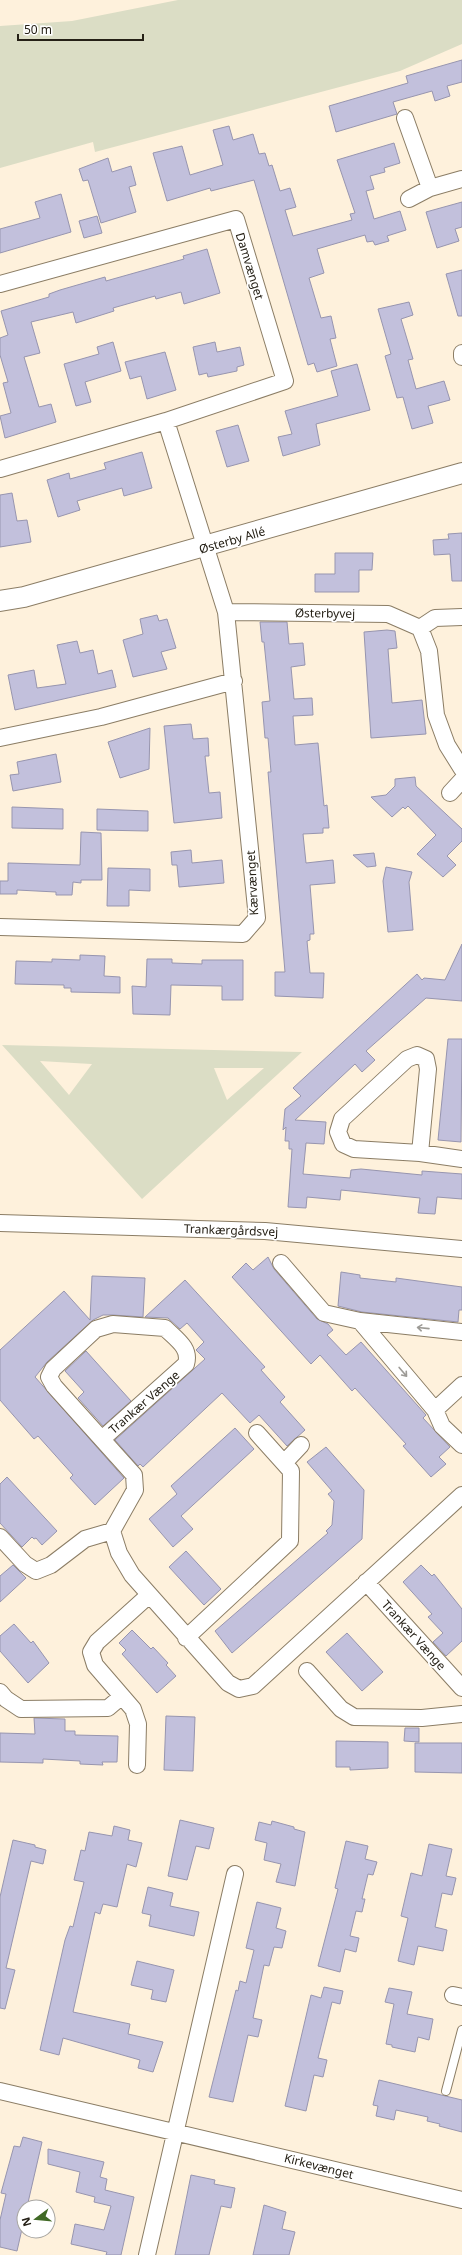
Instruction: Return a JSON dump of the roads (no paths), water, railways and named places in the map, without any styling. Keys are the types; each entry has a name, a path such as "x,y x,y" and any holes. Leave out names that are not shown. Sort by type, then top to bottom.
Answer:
{"street":[{"path":"405,118 430,188"},
{"path":"409,199 430,188 462,179"},
{"name":"Damvænget","path":"0,284 236,219 285,381 166,421 0,469"},
{"path":"166,421 207,547"},
{"name":"Østerby Allé","path":"0,601 24,597 207,547 462,473"},
{"name":"Kærvænget","path":"0,927 243,934 257,918 226,612 207,547"},
{"name":"Østerbyvej","path":"226,612 388,614 420,628"},
{"path":"462,617 435,618 420,628 429,651 436,715 446,745 462,769"},
{"path":"0,738 101,717 234,682"},
{"path":"450,793 462,780"},
{"path":"420,1153 428,1069 426,1058 417,1055 407,1059 342,1119 338,1132 342,1144 354,1149 420,1153 462,1159"},
{"name":"Trankærgårdsvej","path":"0,1223 265,1231 462,1248"},
{"path":"281,1263 324,1313 360,1321 462,1332"},
{"path":"360,1321 435,1410 442,1426 462,1445"},
{"name":"Trankær Vænge","path":"102,1439 186,1364 188,1356 185,1349 165,1328 113,1324 96,1330 53,1369 49,1377 54,1386 102,1439 131,1471 136,1480 135,1490 112,1531"},
{"path":"435,1410 462,1385"},
{"path":"186,1638 290,1541 291,1471 256,1433"},
{"path":"284,1463 301,1446"},
{"path":"1,1540 25,1564 36,1571 51,1565 85,1539 112,1531 125,1567 148,1596 228,1683 238,1689 246,1689 253,1686 462,1495"},
{"name":"Trankær Vænge","path":"366,1582 462,1688"},
{"path":"137,1765 138,1724 133,1709 94,1665 91,1652 97,1642 148,1596"},
{"path":"307,1671 341,1709 354,1717 422,1718 462,1714"},
{"path":"0,1692 6,1699 21,1709 108,1708 121,1697"},
{"path":"147,2255 236,1874"},
{"name":"Kirkevænget","path":"0,2091 176,2131 462,2200"}],"lane":[{"path":"446,2091 462,2030"}]}
